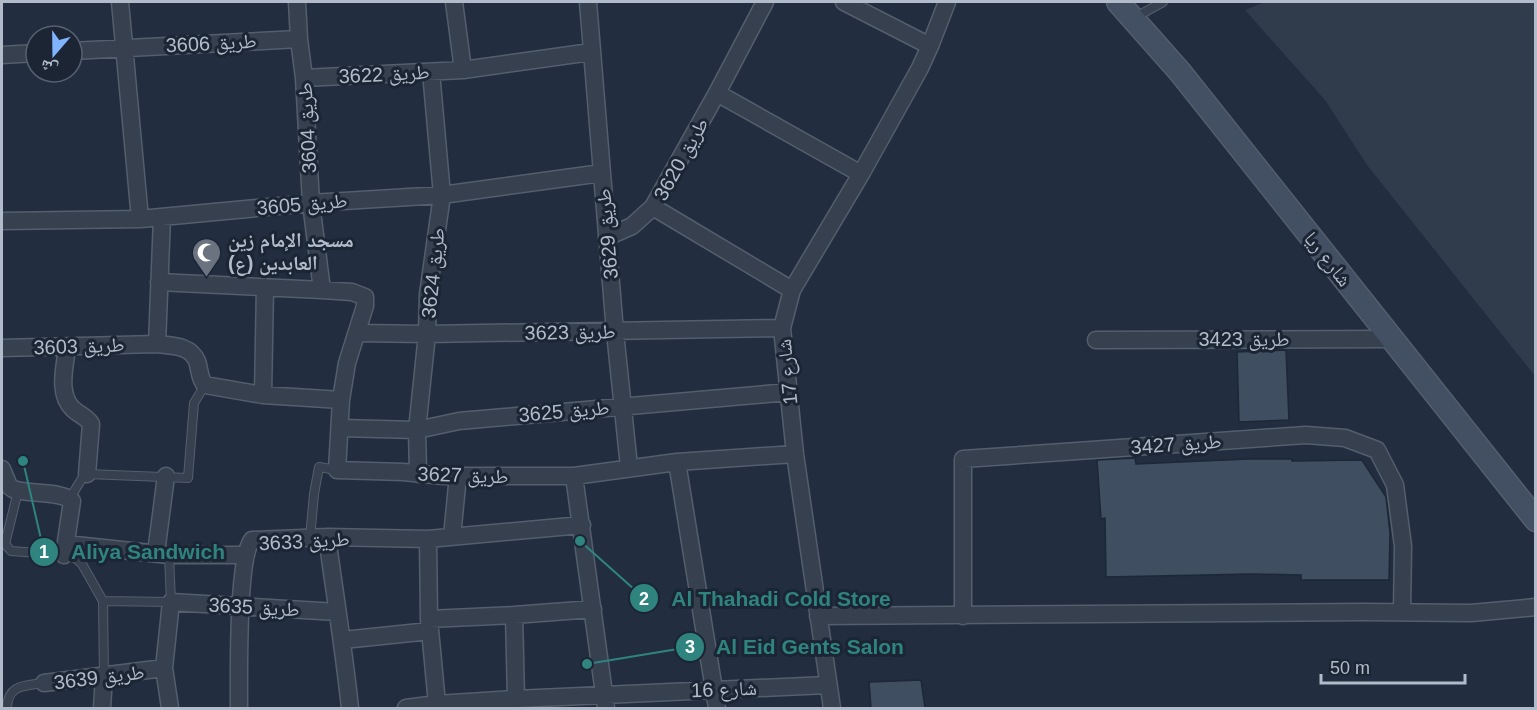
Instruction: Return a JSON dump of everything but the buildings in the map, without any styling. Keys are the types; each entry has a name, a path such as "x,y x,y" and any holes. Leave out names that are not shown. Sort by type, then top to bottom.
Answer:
{"main road":[{"name":"شارع ريا","path":"1118,2 1180,72 1536,520"}],"street":[{"path":"120,2 140,219"},
{"name":"طريق 3604","path":"297,2 311,203 322,290"},
{"path":"454,2 463,70"},
{"name":"طريق 3629","path":"588,2 615,332 629,467"},
{"name":"طريق 3620","path":"607,237 632,226 653,207 765,2"},
{"path":"844,2 930,46"},
{"name":"شارع 17","path":"831,708 795,454 782,328 792,290 861,174 930,46 947,2"},
{"name":"طريق 3606","path":"84,50 299,39"},
{"name":"طريق 3622","path":"304,78 463,70 591,52"},
{"path":"2,55 24,54"},
{"name":"طريق 3624","path":"418,474 417,430 428,294 442,195 431,72"},
{"path":"717,93 861,174"},
{"name":"طريق 3605","path":"2,221 140,219 311,203 442,195 602,173"},
{"path":"653,207 792,290"},
{"path":"157,344 162,217"},
{"path":"159,282 352,292 365,297 365,306 347,363 341,400 338,470"},
{"path":"263,395 265,287"},
{"name":"طريق 3623","path":"357,333 615,332 782,328"},
{"name":"طريق 3423","path":"1095,340 1392,339"},
{"name":"طريق 3603","path":"2,348 157,344 182,347 189,351 196,360 200,378 205,385"},
{"path":"67,348 63,388 71,408 87,417 91,424 87,474"},
{"path":"205,385 263,395 341,400"},
{"name":"طريق 3625","path":"340,429 417,430 459,421 789,392"},
{"name":"طريق 3427","path":"963,616 963,459 1306,435 1345,438 1377,450 1395,485 1403,546 1402,612"},
{"name":"طريق 3627","path":"338,470 502,477 574,476 677,462 795,454"},
{"path":"677,462 717,708"},
{"path":"2,468 9,486 18,491 69,498 72,505 65,549 246,555"},
{"path":"452,537 458,475"},
{"path":"162,554 166,476"},
{"path":"574,476 605,702"},
{"name":"طريق 3633","path":"239,708 240,607 246,555 249,542 252,540 428,539 582,525"},
{"path":"319,538 343,640 350,708"},
{"path":"428,539 430,625 436,704"},
{"path":"164,668 171,602"},
{"name":"طريق 3635","path":"171,602 337,612"},
{"path":"818,616 1471,613 1536,607"},
{"path":"343,640 430,625 593,609"},
{"path":"514,615 516,699"},
{"name":"طريق 3639","path":"44,684 164,668 170,708"},
{"path":"102,708 104,676"},
{"name":"شارع 16","path":"406,708 516,699 605,702 715,689 827,685"}],"lane":[{"path":"1134,18 1163,2"},
{"path":"69,498 87,474 188,478 194,403 205,385"},
{"name":"طريق 3627","path":"319,538 314,494 320,467 338,470"},
{"path":"18,491 5,539 5,548 16,552 65,549 82,564 104,601 104,676"},
{"path":"162,554 171,602"},
{"name":"طريق 3635","path":"104,601 171,602"},
{"name":"طريق 3639","path":"7,708 10,695 19,687 44,684"}],"shaded area":[{"path":"1265,2 1535,2 1535,376 1367,165 1325,100 1245,10"}],"place":[{"name":"مسجد الإمام زين العابدين (ع)","path":"207,278"},
{"name":"Aliya Sandwich","path":"23,461"},
{"name":"Al Thahadi Cold Store","path":"580,541"},
{"name":"Al Eid Gents Salon","path":"587,664"}]}
